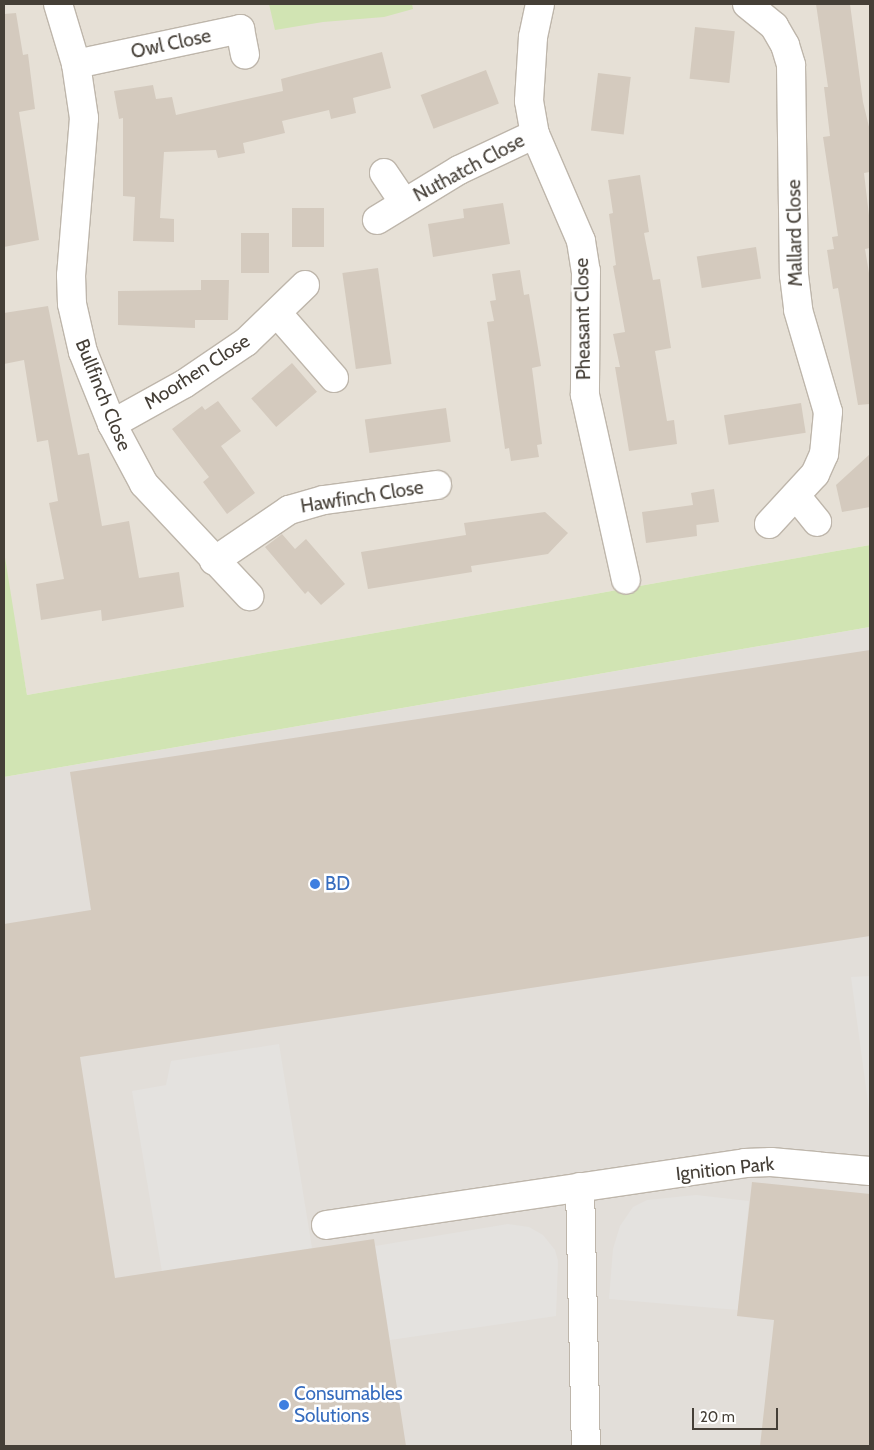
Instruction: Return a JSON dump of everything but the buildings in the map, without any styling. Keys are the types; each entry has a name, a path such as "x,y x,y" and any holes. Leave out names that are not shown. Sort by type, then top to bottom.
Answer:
{"street":[{"name":"Bullfinch Close","path":"58,4 76,64 84,118 72,250 72,304 83,352 112,424 144,484 248,596"},
{"name":"Pheasant Close","path":"540,4 529,74 529,101 535,134 581,241 587,306 585,395 626,580"},
{"name":"Mallard Close","path":"746,4 774,26 785,45 791,65 794,275 798,310 828,412 824,454 814,474 797,497 769,524"},
{"name":"Owl Close","path":"76,64 240,29 245,55"},
{"name":"Nuthatch Close","path":"377,220 495,150 535,134"},
{"name":"Nuthatch Close","path":"384,173 404,203"},
{"name":"Moorhen Close","path":"112,424 218,362 278,314 305,285"},
{"path":"278,314 334,378"},
{"name":"Hawfinch Close","path":"214,561 289,510 324,500 437,485"},
{"path":"797,497 817,522"},
{"name":"Ignition Park","path":"326,1225 745,1163 771,1162 870,1171"},
{"path":"580,1188 586,1446"}],"shaded area":[{"path":"4,4 870,4 870,545 27,695 4,560"},
{"path":"870,627 870,1446 4,1446 4,777"},
{"path":"870,976 870,1117 851,977"},
{"path":"279,1044 312,1248 162,1272 132,1091 166,1085 171,1061"},
{"path":"696,1195 749,1201 738,1310 609,1299 613,1249 620,1226 633,1207 647,1200"},
{"path":"508,1224 529,1227 543,1235 555,1250 558,1261 556,1316 390,1340 375,1246"}],"green space":[{"path":"269,4 412,4 413,9 384,17 323,22 275,30"},
{"path":"870,545 870,627 4,777 4,551 27,695"}],"place":[{"name":"BD","path":"315,884"},
{"name":"Consumables Solutions","path":"284,1405"}]}
